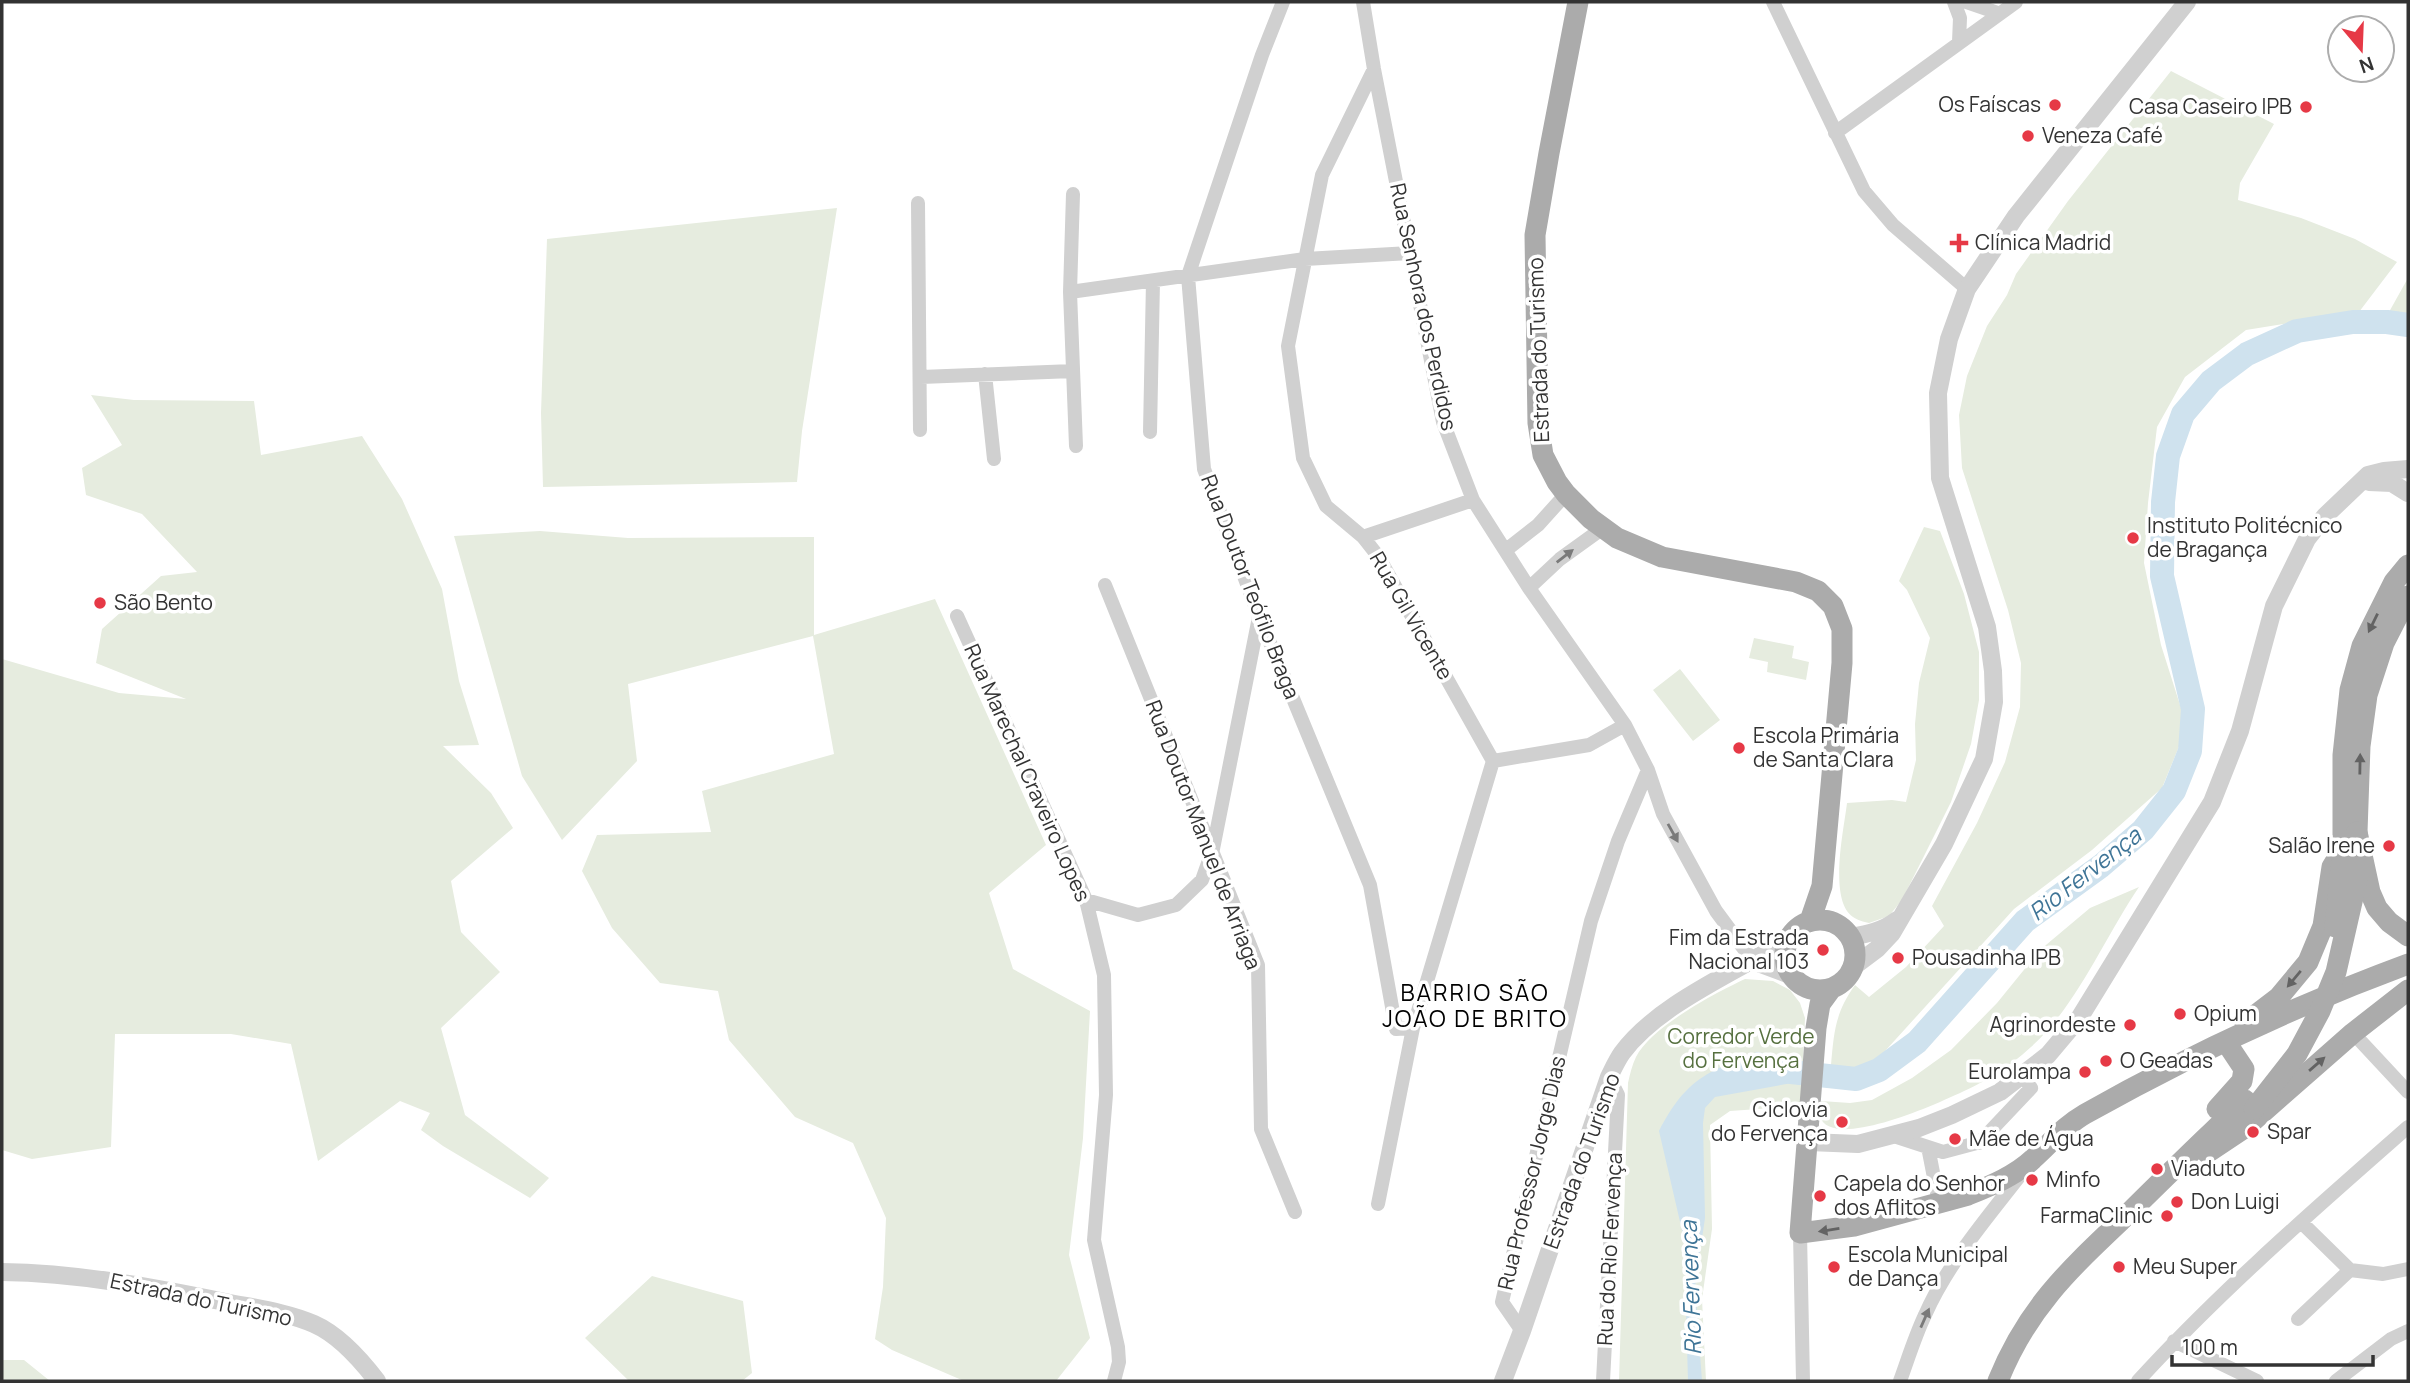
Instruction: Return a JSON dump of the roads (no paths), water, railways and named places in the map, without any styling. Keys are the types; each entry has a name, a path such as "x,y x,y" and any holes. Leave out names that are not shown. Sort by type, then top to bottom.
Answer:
{"main road":[{"name":"Estrada do Turismo","path":"1578,2 1535,234 1538,423 1543,455 1566,494 1580,509 1617,538 1662,557 1796,582 1818,590 1833,606 1842,629 1842,663 1822,886 1810,921"},
{"path":"1998,1381 2037,1307 2065,1273 2184,1159 2250,1105 2278,1060 2315,990 2325,966 2336,925 2343,849 2343,755 2350,690 2362,646 2394,583 2408,565"},
{"path":"2010,1381 2020,1356 2046,1315 2074,1281 2207,1153 2297,1055 2320,1011 2336,972 2357,880 2360,746 2367,695 2384,643 2408,596"},
{"path":"2357,832 2370,892 2377,908 2389,922 2408,936"},
{"path":"2227,1042 2234,1032 2279,997 2308,961 2323,926 2332,867 2343,849"},
{"name":"Estrada do Turismo","path":"1822,886 1829,909 1843,930"},
{"path":"1816,1028 1813,1004 1808,992 1794,979 1785,964 1784,952 1787,940 1801,925 1810,921 1828,920 1843,930 1856,957 1848,977 1831,989 1820,1004 1800,1233 1854,1226 1985,1188 2031,1161 2055,1137 2081,1117 2138,1085 2291,1012 2408,964"},
{"path":"2227,1042 2293,1020 2408,973"},
{"path":"1794,979 1808,989 1831,989"},
{"path":"2207,1153 2246,1127 2353,1033 2408,990"},
{"path":"2184,1159 2191,1134 2227,1100 2242,1081 2244,1069 2227,1042"}],"street":[{"name":"Rua Doutor Teófilo Braga","path":"1283,2 1262,55 1188,276 1204,469 1259,616 1370,885 1396,1029 1413,1028"},
{"name":"Rua Senhora dos Perdidos","path":"1363,2 1443,422 1473,500 1529,588 1625,725 1648,769 1663,814 1716,911 1753,961"},
{"path":"1773,2 1864,191 1893,225 1967,289"},
{"path":"1954,2 1960,18 1959,42"},
{"path":"1966,2 1998,13"},
{"path":"1835,133 2016,2"},
{"path":"1853,967 1877,949 1892,933 1944,844 1984,759 1994,702 1987,627 1940,478 1938,393 1949,339 1967,289 2016,216 2187,2"},
{"name":"Rua Gil Vicente","path":"1374,69 1322,175 1288,346 1303,458 1326,506 1363,537 1378,556 1493,761"},
{"path":"1073,194 1070,292 1076,446"},
{"path":"918,203 920,430"},
{"path":"1070,292 1305,258 1410,253"},
{"path":"1150,432 1153,281"},
{"path":"921,377 1073,371"},
{"path":"985,374 994,459"},
{"path":"1809,1142 1858,1144 1895,1136 1952,1115 2000,1092 2048,1055 2080,1017 2212,802 2240,731 2274,606 2307,539 2325,516 2368,475 2408,470"},
{"path":"2358,484 2378,481 2392,483 2408,493"},
{"path":"1506,550 1538,525 1566,494"},
{"path":"1363,537 1473,500"},
{"path":"1529,588 1560,559 1603,528"},
{"name":"Rua Doutor Manuel de Arriaga","path":"1105,585 1258,965 1261,1129 1294,1212"},
{"name":"Rua Marechal Craveiro Lopes","path":"957,616 1086,900 1104,975 1106,1095 1094,1240 1118,1347 1119,1362 1114,1381"},
{"path":"1086,900 1138,915 1176,905 1202,880 1213,849 1259,616"},
{"path":"1378,1204 1413,1028 1493,761 1589,745 1625,725"},
{"name":"Rua Professor Jorge Dias","path":"1522,1331 1502,1302 1591,921 1618,841 1648,769"},
{"path":"1843,930 1870,933 1889,926 1902,916"},
{"name":"Estrada do Turismo","path":"1503,1381 1609,1077 1621,1054 1641,1031 1666,1010 1787,940"},
{"path":"1753,961 1794,979"},
{"path":"2353,1033 2408,1092"},
{"path":"1895,1136 1943,1152 1984,1142 2031,1088 2023,1076"},
{"name":"Rua do Rio Fervença","path":"1602,1381 1618,1095 1609,1077"},
{"path":"2138,1381 2174,1341 2301,1222 2408,1127"},
{"path":"1927,1147 1939,1203"},
{"path":"1900,1381 1925,1315 1965,1247 2031,1161"},
{"path":"2301,1222 2350,1270 2383,1274 2408,1269"},
{"path":"1800,1233 1803,1381"},
{"path":"2298,1319 2350,1270"},
{"name":"Estrada do Turismo","path":"2,1272 47,1272 113,1280 275,1313 314,1324 337,1337 377,1381"},
{"path":"2336,1381 2391,1339 2408,1331"},
{"path":"2174,1341 2257,1381"}],"water":[{"path":"1757,1052 1802,1061 1803,1081 1715,1097 1705,1108 1705,1218 1695,1287 1702,1381 1688,1381 1684,1239 1659,1131 1678,1100 1698,1080"}],"waterway":[{"name":"Rio Fervença","path":"1791,1072 1856,1079 1879,1070 1917,1042 2025,921 2101,866 2143,830 2174,791 2190,751 2193,709 2162,576 2163,502 2168,456 2183,414 2211,381 2247,354 2297,331 2353,322 2408,325"}],"place":[{"name":"Os Faíscas","path":"2055,105"},
{"name":"Casa Caseiro IPB","path":"2306,107"},
{"name":"Veneza Café","path":"2028,136"},
{"name":"Clínica Madrid","path":"1959,243"},
{"name":"Instituto Politécnico de Bragança","path":"2133,538"},
{"name":"São Bento","path":"100,603"},
{"name":"Escola Primária de Santa Clara","path":"1739,748"},
{"name":"Salão Irene","path":"2389,846"},
{"name":"Fim da Estrada Nacional 103","path":"1823,950"},
{"name":"Pousadinha IPB","path":"1898,958"},
{"name":"Opium","path":"2180,1014"},
{"name":"Agrinordeste","path":"2130,1025"},
{"name":"O Geadas","path":"2106,1061"},
{"name":"Eurolampa","path":"2085,1072"},
{"name":"Ciclovia do Fervença","path":"1842,1122"},
{"name":"Spar","path":"2253,1132"},
{"name":"Mãe de Água","path":"1955,1139"},
{"name":"Viaduto","path":"2157,1169"},
{"name":"Minfo","path":"2032,1180"},
{"name":"Capela do Senhor dos Aflitos","path":"1820,1196"},
{"name":"Don Luigi","path":"2177,1202"},
{"name":"FarmaClinic","path":"2167,1216"},
{"name":"Escola Municipal de Dança","path":"1834,1267"},
{"name":"Meu Super","path":"2119,1267"}],"district":[{"name":"BARRIO SÃO JOÃO DE BRITO","path":"1475,1006"}],"park label":[{"name":"Corredor Verde do Fervença","path":"1741,1049"}]}
